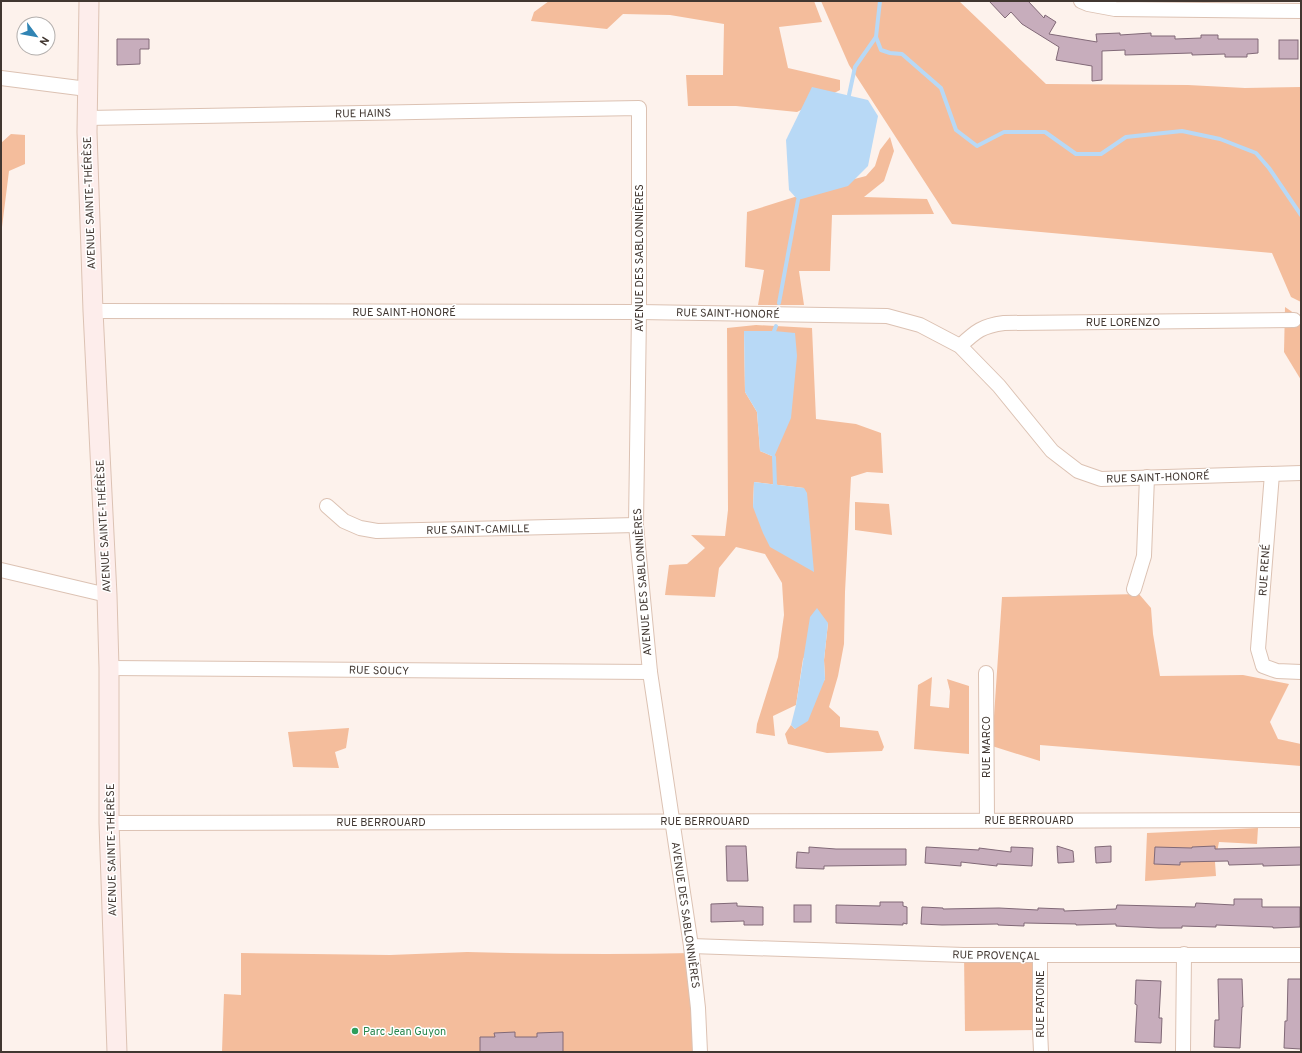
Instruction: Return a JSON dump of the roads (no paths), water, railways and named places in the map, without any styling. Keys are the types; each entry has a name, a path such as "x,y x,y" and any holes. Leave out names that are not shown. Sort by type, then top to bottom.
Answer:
{"street":[{"name":"AVENUE SAINTE-THÉRÈSE","path":"89,1 87,118 93,311 107,595 110,823 118,1052"},
{"path":"1081,1 1088,4 1115,9 1301,11"},
{"path":"1,78 87,88"},
{"name":"RUE HAINS","path":"87,118 639,108"},
{"name":"AVENUE DES SABLONNIÈRES","path":"639,108 639,312 636,525 650,672 691,946 698,1008 700,1052"},
{"name":"RUE SAINT-HONORÉ","path":"93,311 639,312 887,316 920,325 960,346 999,386 1052,451 1078,470 1100,479 1301,473"},
{"name":"RUE LORENZO","path":"960,346 973,333 989,325 1004,323 1294,320"},
{"name":"RUE RENÉ","path":"1272,474 1258,649 1263,666 1277,671 1301,672"},
{"path":"1134,589 1144,556 1147,477"},
{"name":"RUE SAINT-CAMILLE","path":"327,506 344,521 360,528 377,531 636,525"},
{"path":"1,570 107,595"},
{"name":"RUE SOUCY","path":"109,668 650,672"},
{"name":"RUE MARCO","path":"986,673 987,820"},
{"name":"RUE BERROUARD","path":"110,823 1301,820"},
{"name":"RUE PROVENÇAL","path":"691,946 964,955 1301,955"},
{"path":"1183,1052 1184,954"},
{"name":"RUE PATOINE","path":"1040,956 1041,1052"}],"water":[{"path":"812,87 868,100 878,116 868,166 848,186 798,200 789,190 786,140"},
{"path":"744,331 795,333 797,356 791,418 774,457 760,451 757,412 745,392"},
{"path":"754,482 804,488 807,493 814,572 770,547 753,507"},
{"path":"817,608 828,623 824,660 825,679 808,721 795,729 791,725 796,705 810,617"}],"waterway":[{"path":"880,1 876,37 881,50 890,53 902,54 941,88 956,130 977,146 1004,132 1045,132 1076,154 1101,154 1126,137 1182,131 1220,139 1256,153 1269,168 1301,215"},
{"path":"849,95 855,67 876,37"},
{"path":"779,303 798,200"},
{"path":"774,331 776,326"},
{"path":"774,457 775,485"}],"place":[{"name":"Parc Jean Guyon","path":"355,1031"}]}
